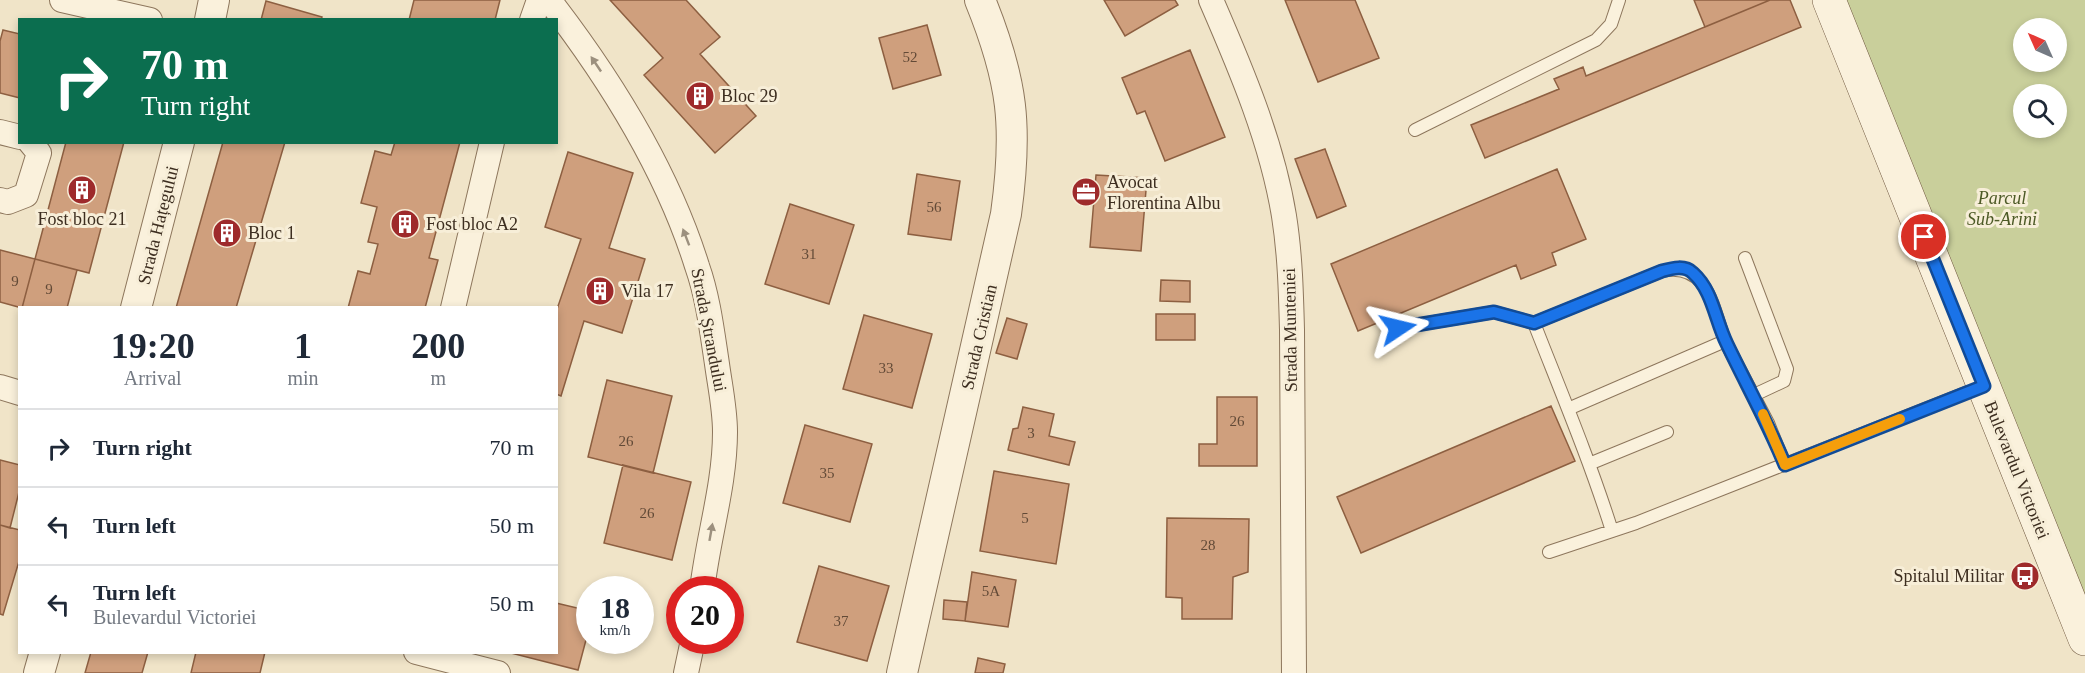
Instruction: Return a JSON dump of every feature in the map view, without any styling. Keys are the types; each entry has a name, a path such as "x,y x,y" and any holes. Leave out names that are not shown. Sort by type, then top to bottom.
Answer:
{"main road":[{"name":"Bulevardul Victoriei","path":"1829,0 2085,639"}],"street":[{"path":"62,0 141,18"},
{"path":"210,18 214,0"},
{"path":"533,18 539,0"},
{"name":"Strada Ștrandului","path":"549,0 605,79 646,150 677,213 698,266 710,315 725,432 704,576"},
{"name":"Strada Cristian","path":"902,673 1003,225 1012,172 1014,137 1008,83 996,40 980,0"},
{"name":"Strada Munteniei","path":"1211,0 1269,152 1283,215 1291,309 1294,673"},
{"path":"0,132 18,136"},
{"path":"0,200 8,202 26,195 39,153 32,144"},
{"name":"Strada Hațegului","path":"137,306 178,144"},
{"path":"453,306 492,144"},
{"path":"0,387 18,392"},
{"path":"39,673 44,654"},
{"path":"424,654 498,673"},
{"path":"686,673 690,654"}],"lane":[{"path":"1414,130 1596,40 1611,24 1619,0"},
{"path":"1745,258 1787,369 1784,381 1754,395"},
{"path":"1398,328 1494,312 1534,323 1662,271 1677,267 1691,271 1706,288 1725,341 1754,395 1785,465"},
{"path":"1534,323 1589,464 1612,531"},
{"path":"1568,409 1725,341"},
{"path":"1549,552 1612,531 1785,465 1984,386"},
{"path":"1589,464 1667,432"}],"green space":[{"name":"Parcul Sub-Arini","path":"1829,0 2085,0 2085,634"}],"building":[{"path":"414,0 500,0 496,18 410,18"},
{"name":"Bloc 29","path":"610,0 686,0 720,37 700,54 756,116 715,153 644,75 663,58"},
{"path":"1104,0 1175,0 1178,5 1125,36"},
{"path":"1285,0 1355,0 1379,58 1318,82"},
{"path":"1694,0 1770,0 1705,27"},
{"path":"1770,0 1790,0 1801,27 1485,158 1471,125 1559,89 1554,79 1583,67 1586,76"},
{"path":"266,1 322,17 322,18 262,18"},
{"path":"927,25 941,75 893,89 879,38"},
{"path":"3,30 18,34 18,98 0,93 0,41"},
{"path":"1190,50 1225,137 1165,161 1145,111 1137,114 1122,78"},
{"name":"Fost bloc 21","path":"65,144 123,144 89,273 35,259"},
{"name":"Bloc 1","path":"222,144 284,144 237,306 177,306"},
{"name":"Fost bloc A2","path":"394,144 459,144 429,258 438,260 426,306 349,306 358,271 370,274 378,244 368,242 377,207 361,203 375,151 391,155"},
{"path":"1325,149 1346,206 1317,218 1295,159"},
{"name":"Vila 17","path":"568,152 633,173 609,248 645,259 622,333 584,321 561,396 558,395 558,306 581,239 545,227"},
{"path":"1557,169 1586,239 1552,253 1556,265 1521,279 1516,265 1358,331 1331,264"},
{"path":"917,174 960,181 951,240 908,234"},
{"path":"1096,175 1147,178 1141,251 1090,247"},
{"path":"790,204 854,225 829,304 765,284"},
{"path":"0,250 35,259 23,306 0,302"},
{"path":"35,259 77,270 68,306 23,306"},
{"path":"1161,280 1190,281 1190,302 1160,301"},
{"path":"1156,314 1195,314 1195,340 1156,340"},
{"path":"864,315 932,334 912,408 843,389"},
{"path":"1007,318 1027,324 1017,359 996,353"},
{"path":"607,380 672,396 653,473 588,457"},
{"path":"1217,397 1257,397 1257,466 1199,466 1199,444 1217,444"},
{"path":"1551,406 1575,461 1361,553 1337,497"},
{"path":"1023,407 1054,414 1049,436 1075,442 1069,465 1008,450 1013,429 1018,428"},
{"path":"805,425 872,444 850,522 783,503"},
{"path":"0,460 18,464 18,496 10,528 0,525"},
{"path":"623,465 691,482 672,560 604,543"},
{"path":"994,471 1069,484 1056,564 980,551"},
{"path":"1167,518 1249,519 1248,572 1233,577 1232,619 1182,619 1182,598 1166,597"},
{"path":"0,525 18,530 18,565 3,615 0,614"},
{"path":"819,566 889,586 867,661 797,642"},
{"path":"972,572 1016,580 1008,627 965,621"},
{"path":"944,600 967,602 965,621 943,619"},
{"path":"558,603 576,608 576,654 582,654 578,670 515,654 558,654"},
{"path":"90,654 147,654 142,673 85,673"},
{"path":"196,654 265,654 260,673 191,673"},
{"path":"978,658 1005,664 1003,673 975,673"}],"slow traffic":[{"path":"1763,414 1785,465 1900,419"}],"place":[{"name":"Bloc 29","path":"700,96"},
{"name":"Fost bloc 21","path":"82,190"},
{"name":"Avocat Florentina Albu","path":"1086,192"},
{"name":"Fost bloc A2","path":"405,224"},
{"name":"Bloc 1","path":"227,233"},
{"name":"Vila 17","path":"600,291"},
{"name":"Spitalul Militar","path":"2025,576"}],"route":[{"path":"1398,328 1494,312 1534,323 1662,271 1677,267 1691,271 1706,288 1725,341 1768,423 1785,465 1984,386 1924,237"}]}
